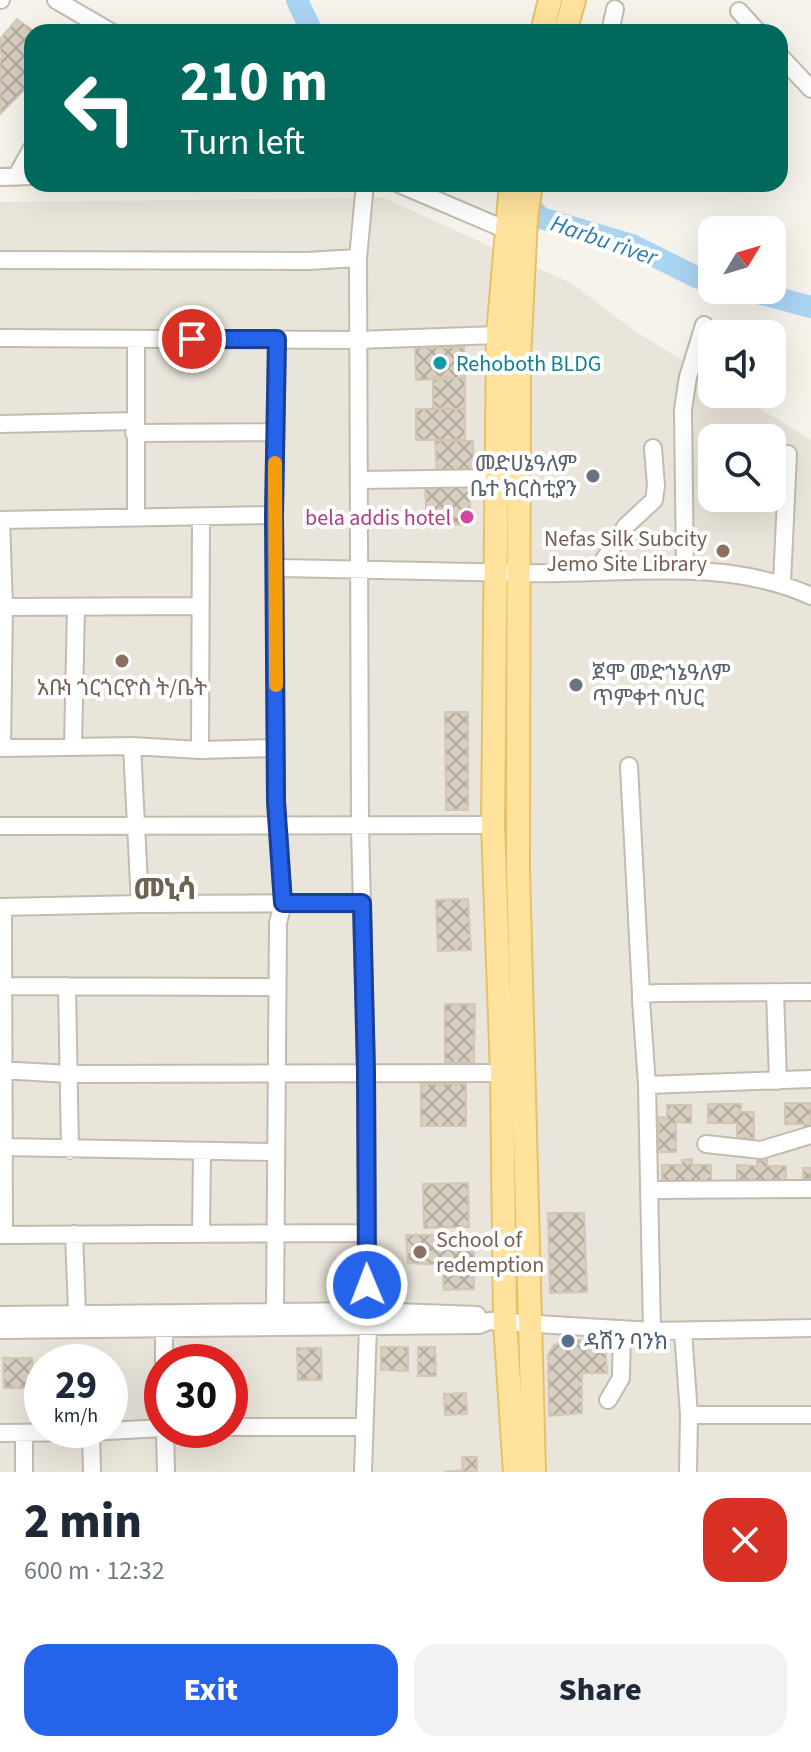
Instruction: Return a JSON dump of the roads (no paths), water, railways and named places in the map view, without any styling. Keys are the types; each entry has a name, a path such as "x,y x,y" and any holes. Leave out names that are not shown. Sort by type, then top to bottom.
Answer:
{"main road":[{"path":"544,24 550,0"},
{"path":"567,24 574,0"},
{"path":"521,192 518,869 534,1472"},
{"path":"515,1472 497,1322 502,1073 493,825 494,572 498,335 520,229"}],"street":[{"path":"56,0 97,24"},
{"path":"612,24 615,9"},
{"path":"739,11 751,24"},
{"path":"788,64 810,85"},
{"path":"363,1472 368,1319 360,826 358,258 364,192"},
{"path":"421,192 520,229"},
{"path":"0,260 307,261 358,258"},
{"path":"0,338 358,340 498,335"},
{"path":"275,1312 277,987 279,913 283,903 276,801 274,515 277,339"},
{"path":"136,340 136,516"},
{"path":"685,571 683,409 698,344"},
{"path":"0,424 275,432"},
{"path":"596,572 626,526 654,500 653,448"},
{"path":"782,583 788,454"},
{"path":"360,480 495,478"},
{"path":"274,515 0,520 4,607 1,748 276,748"},
{"path":"200,750 201,517"},
{"path":"275,568 520,573 685,571 744,575 782,583 811,596"},
{"path":"4,607 200,606"},
{"path":"73,746 76,607"},
{"path":"132,746 140,904"},
{"path":"629,766 647,1085 652,1331"},
{"path":"0,826 493,825"},
{"path":"362,903 2,907 2,1235 366,1233"},
{"path":"3,986 277,987"},
{"path":"67,986 70,1150"},
{"path":"775,992 778,1081"},
{"path":"641,994 811,992"},
{"path":"2,1070 69,1074 502,1073"},
{"path":"647,1085 811,1079"},
{"path":"706,1144 761,1150 811,1135"},
{"path":"4,1147 274,1152"},
{"path":"201,1234 202,1151"},
{"path":"649,1190 811,1189"},
{"path":"74,1234 77,1312"},
{"path":"0,1315 77,1312 164,1322 275,1312 479,1325 529,1323 652,1331 811,1328"},
{"path":"0,1330 164,1322 368,1319"},
{"path":"164,1322 164,1344"},
{"path":"608,1400 621,1378 622,1329"},
{"path":"683,1331 689,1415 688,1472"},
{"path":"689,1415 811,1415"},
{"path":"248,1427 363,1427"},
{"path":"0,1433 24,1433"},
{"path":"24,1448 24,1472"},
{"path":"91,1448 92,1472"},
{"path":"165,1448 166,1472"}],"waterway":[{"name":"Harbu river","path":"297,0 308,24"},
{"name":"Harbu river","path":"518,196 541,218 632,245 698,278"},
{"name":"Harbu river","path":"786,300 811,307"}],"place":[{"name":"Rehoboth BLDG","path":"440,363"},
{"name":"መድሀኔዓለም ቤተ ክርስቲያን","path":"593,476"},
{"name":"bela addis hotel","path":"467,517"},
{"name":"Nefas Silk Subcity Jemo Site Library","path":"723,551"},
{"name":"አቡነ ጎርጎርዮስ ት/ቤት","path":"122,661"},
{"name":"ጀሞ መድኀኔዓለም ጥምቀተ ባህር","path":"576,685"},
{"name":"School of redemption","path":"420,1252"},
{"name":"ዳሽን ባንክ","path":"568,1341"}],"district":[{"name":"መኒሳ","path":"165,889"}]}
